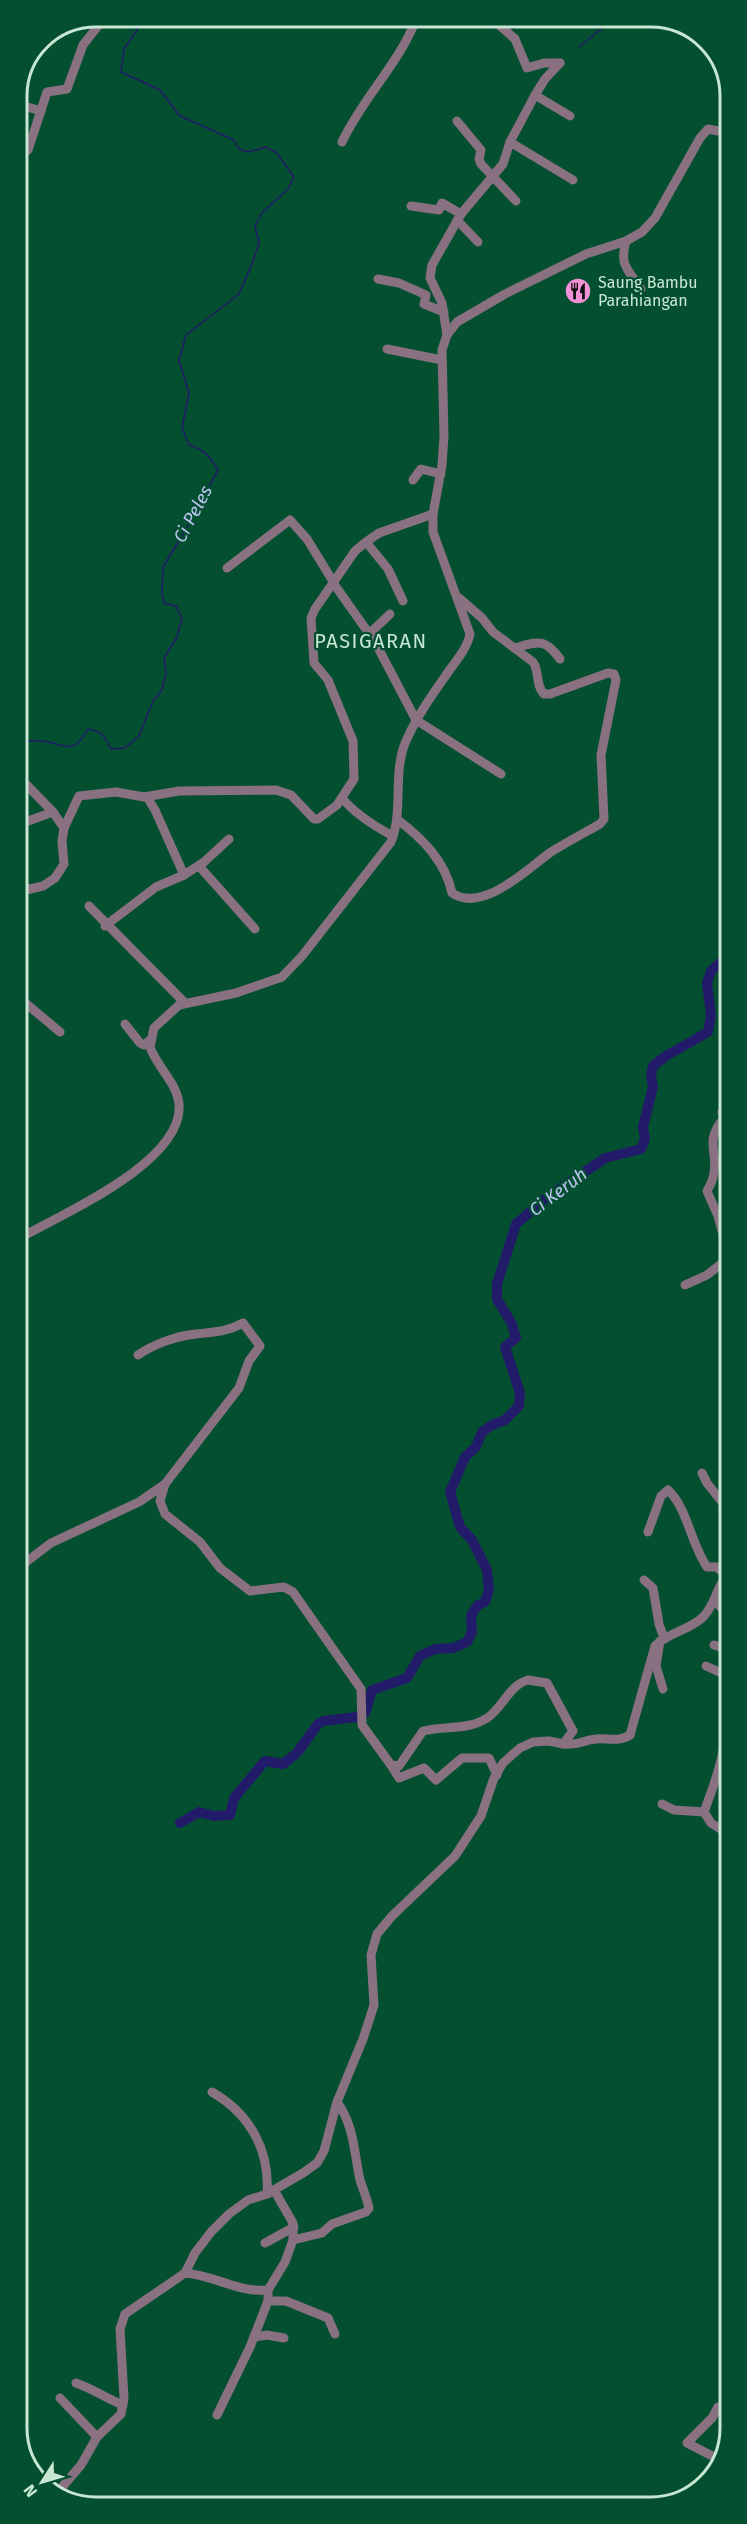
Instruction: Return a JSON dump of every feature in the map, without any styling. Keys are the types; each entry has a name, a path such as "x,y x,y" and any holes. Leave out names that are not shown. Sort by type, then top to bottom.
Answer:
{"street":[{"path":"27,151 47,92 67,89 83,45 97,27"},
{"path":"342,142 354,116 399,55 412,27"},
{"path":"447,335 444,312 431,283 430,273 459,217 503,164 510,142 535,95 545,79 560,63 544,63 527,68 515,39 501,27"},
{"path":"535,95 570,116"},
{"path":"27,107 41,111"},
{"path":"457,121 480,148 479,162 516,201"},
{"path":"27,1234 125,1178 156,1154 169,1137 179,1114 178,1097 152,1053 150,1040 154,1028 184,1002 236,993 282,977 342,907 393,836 398,820 402,750 416,720 469,640 469,626 435,541 433,514 441,474 444,436 442,347 447,335 457,322 504,294 586,254 626,241 650,225 700,138 708,129 720,131"},
{"path":"510,142 573,180"},
{"path":"411,206 439,210 442,203 459,217 478,242"},
{"path":"626,241 622,256 623,262 641,289"},
{"path":"378,279 399,283 426,295 424,304 444,312"},
{"path":"387,349 442,360"},
{"path":"413,480 421,469 441,474"},
{"path":"27,889 43,886 55,878 64,864 62,842 64,828 77,798 83,795 116,792 147,797 179,791 276,790 291,795 312,818 316,819 332,809 354,779 353,741 328,680 314,663 311,618 355,551 379,533 433,514"},
{"path":"227,568 290,520 307,539 334,584 369,634 416,720 501,774"},
{"path":"366,542 382,561 403,601"},
{"path":"398,820 430,846 450,884 452,893 463,898 482,896 513,882 553,851 603,821 600,755 615,677 608,673 546,694 540,690 535,665 493,632 480,616 457,596"},
{"path":"369,634 390,614"},
{"path":"514,648 546,643 560,659"},
{"path":"27,785 53,812 64,828"},
{"path":"147,797 184,875"},
{"path":"342,798 355,812 375,827 393,836"},
{"path":"27,821 53,812"},
{"path":"105,926 156,887 199,866 229,839"},
{"path":"199,866 255,929"},
{"path":"89,906 105,926 184,1002"},
{"path":"27,1004 60,1032"},
{"path":"124,1024 140,1043 144,1045 150,1040"},
{"path":"720,1124 712,1140 714,1174 707,1191 720,1223"},
{"path":"685,1285 707,1275 720,1264"},
{"path":"27,1561 51,1543 139,1502 165,1484 239,1388 249,1361 260,1346 243,1323 223,1331 195,1334 166,1341 150,1347 138,1356"},
{"path":"702,1473 720,1499"},
{"path":"165,1484 160,1501 165,1514 200,1542 220,1568 250,1591 284,1587 293,1592 361,1689 362,1725 399,1779 424,1768 436,1780 462,1758 489,1758 493,1762 497,1775"},
{"path":"648,1532 661,1497 668,1490 676,1497 689,1533 707,1567 720,1570"},
{"path":"644,1580 653,1588 662,1639 656,1666 663,1689"},
{"path":"62,2487 81,2465 98,2437 121,2414 123,2404 121,2322 125,2314 185,2274 195,2253 218,2224 248,2200 270,2192 303,2173 319,2159 324,2151 337,2102 363,2039 374,2005 370,1955 377,1934 392,1916 455,1856 481,1816 503,1763 520,1748 533,1742 549,1740 580,1745 593,1739 623,1739 630,1735 652,1652 662,1639 695,1624 708,1612 720,1584"},
{"path":"714,1600 720,1606"},
{"path":"714,1645 720,1647"},
{"path":"706,1666 720,1672"},
{"path":"391,1765 399,1766 423,1731 458,1728 488,1718 513,1690 528,1680 547,1683 573,1726 573,1731 563,1743"},
{"path":"704,1812 720,1770"},
{"path":"662,1804 675,1810 704,1812"},
{"path":"704,1812 711,1822 720,1828"},
{"path":"212,2092 237,2110 253,2130 266,2164 270,2192 294,2227 293,2240 285,2262 268,2290 268,2301 254,2337 218,2415"},
{"path":"293,2240 322,2233 332,2224 366,2212 369,2208 361,2181 353,2135 345,2112 337,2102"},
{"path":"265,2243 294,2227"},
{"path":"185,2274 198,2274 242,2289 268,2290"},
{"path":"268,2301 286,2301 328,2318 335,2334"},
{"path":"254,2337 267,2335 284,2337"},
{"path":"76,2383 92,2388 101,2396 123,2404"},
{"path":"60,2398 98,2437"},
{"path":"714,2457 687,2443 712,2418 718,2406"}],"waterway":[{"name":"Ci Peles","path":"27,741 73,746 88,729 103,735 111,749 125,748 139,736 153,701 162,690 166,673 164,658 177,637 182,618 176,606 164,603 163,567 195,514 195,503 209,487 218,470 206,454 189,445 182,428 189,393 179,361 186,335 239,294 259,243 255,226 262,213 288,189 294,177 276,152 265,147 249,152 239,149 234,140 180,116 160,90 121,72 124,49 139,27"},
{"path":"579,47 603,27"},
{"name":"Ci Keruh","path":"180,1823 199,1812 214,1816 230,1815 234,1798 265,1761 283,1764 297,1753 318,1724 323,1721 356,1717 365,1713 372,1690 407,1678 420,1656 435,1649 453,1648 467,1642 472,1632 471,1615 478,1605 485,1602 489,1590 487,1570 472,1540 460,1527 450,1492 465,1457 476,1447 482,1432 505,1420 519,1406 520,1393 505,1347 516,1338 512,1324 497,1299 497,1284 516,1224 545,1199 605,1158 641,1149 645,1139 643,1127 653,1087 651,1075 653,1066 708,1032 711,1015 707,983 711,971 720,963"}],"place":[{"name":"Saung Bambu Parahiangan","path":"578,291"}],"district":[{"name":"PASIGARAN","path":"371,641"}]}
